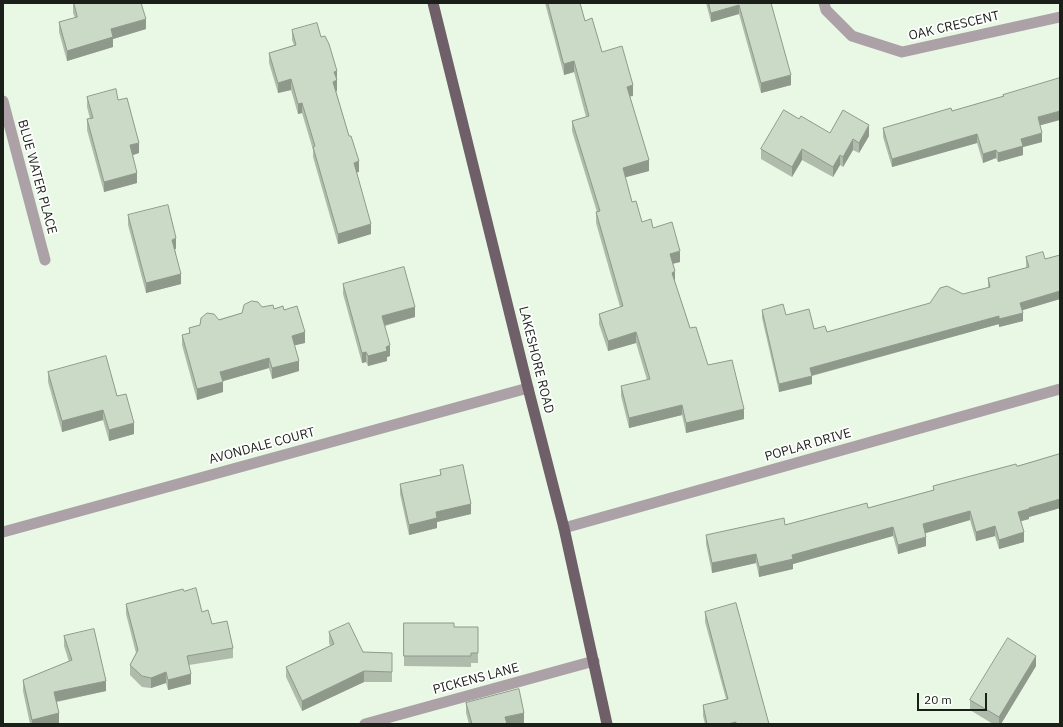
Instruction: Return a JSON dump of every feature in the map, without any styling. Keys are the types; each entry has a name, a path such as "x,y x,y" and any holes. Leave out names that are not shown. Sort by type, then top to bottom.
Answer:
{"main road":[{"name":"LAKESHORE ROAD","path":"433,3 564,528 607,724"}],"street":[{"name":"OAK CRESCENT","path":"824,3 826,10 852,36 902,52 1060,16"},
{"name":"BLUE WATER PLACE","path":"3,101 45,260"},
{"name":"AVONDALE COURT","path":"3,532 528,388"},
{"name":"POPLAR DRIVE","path":"564,528 1060,389"},
{"name":"PICKENS LANE","path":"365,724 594,661"}],"building":[{"path":"74,3 141,3 146,19 111,29 113,37 67,51 59,22 77,17"},
{"path":"548,3 580,3 585,21 592,18 602,52 622,46 633,85 627,87 649,160 623,168 632,202 636,201 642,222 651,219 653,228 672,222 680,251 670,254 675,271 672,273 690,328 696,327 708,365 732,360 744,409 686,423 682,405 629,418 621,386 650,379 636,332 608,341 599,314 623,306 596,212 600,211 572,121 589,116 574,61 564,64"},
{"path":"709,3 771,3 791,75 761,83 739,5 711,13"},
{"path":"317,23 321,37 325,36 329,44 337,71 334,72 337,80 333,82 349,136 351,136 359,161 354,163 371,224 338,234 302,103 298,104 291,79 278,83 269,53 296,45 292,30"},
{"path":"1060,78 1060,111 1038,117 1042,133 1021,139 1023,146 998,153 996,150 983,154 977,134 892,159 883,128 951,108 952,111"},
{"path":"116,89 118,100 127,98 139,143 130,145 137,173 104,182 87,119 93,118 87,97"},
{"path":"784,110 799,119 801,116 830,133 843,110 869,125 859,143 853,139 843,157 840,155 833,167 802,149 792,167 761,149"},
{"path":"168,205 176,238 172,240 181,274 146,283 128,215"},
{"path":"1043,252 1045,259 1060,255 1060,291 1020,303 1023,313 999,319 999,316 810,368 812,376 779,384 762,310 783,304 786,315 809,309 814,329 825,326 827,332 930,303 940,288 947,286 963,294 990,287 988,278 1029,267 1026,257"},
{"path":"404,267 415,307 382,316 390,345 386,347 387,351 368,356 366,352 362,353 343,284"},
{"path":"252,301 258,302 262,307 273,305 274,309 283,306 284,310 297,306 305,332 292,336 299,361 272,368 269,358 220,372 223,382 197,389 182,335 190,333 189,328 200,325 201,318 207,313 214,314 219,320 242,313 244,305"},
{"path":"106,356 117,396 126,394 134,423 109,430 103,410 62,421 48,372"},
{"path":"1060,454 1060,499 1018,512 1024,532 999,540 995,526 976,532 970,511 923,524 926,537 898,545 893,527 792,555 793,559 759,567 756,554 712,563 706,535 784,518 785,525 867,503 868,508 934,490 933,486"},
{"path":"463,465 471,504 436,512 437,518 409,525 400,484 441,475 440,470"},
{"path":"196,588 202,612 208,610 212,624 227,621 233,648 187,656 191,674 168,680 166,672 151,678 142,676 130,665 138,650 126,604 183,589 184,591"},
{"path":"736,603 769,724 736,724 736,722 728,724 707,724 703,705 728,699 705,612"},
{"path":"349,623 363,652 392,653 392,672 364,671 302,701 286,667 334,644 329,632"},
{"path":"404,623 454,623 454,627 478,627 478,653 471,653 471,656 404,656"},
{"path":"94,629 106,681 54,692 59,713 32,720 23,680 72,660 64,636"},
{"path":"1008,638 1036,656 999,717 970,700"},
{"path":"519,689 524,713 505,717 507,724 472,724 466,703"}]}
